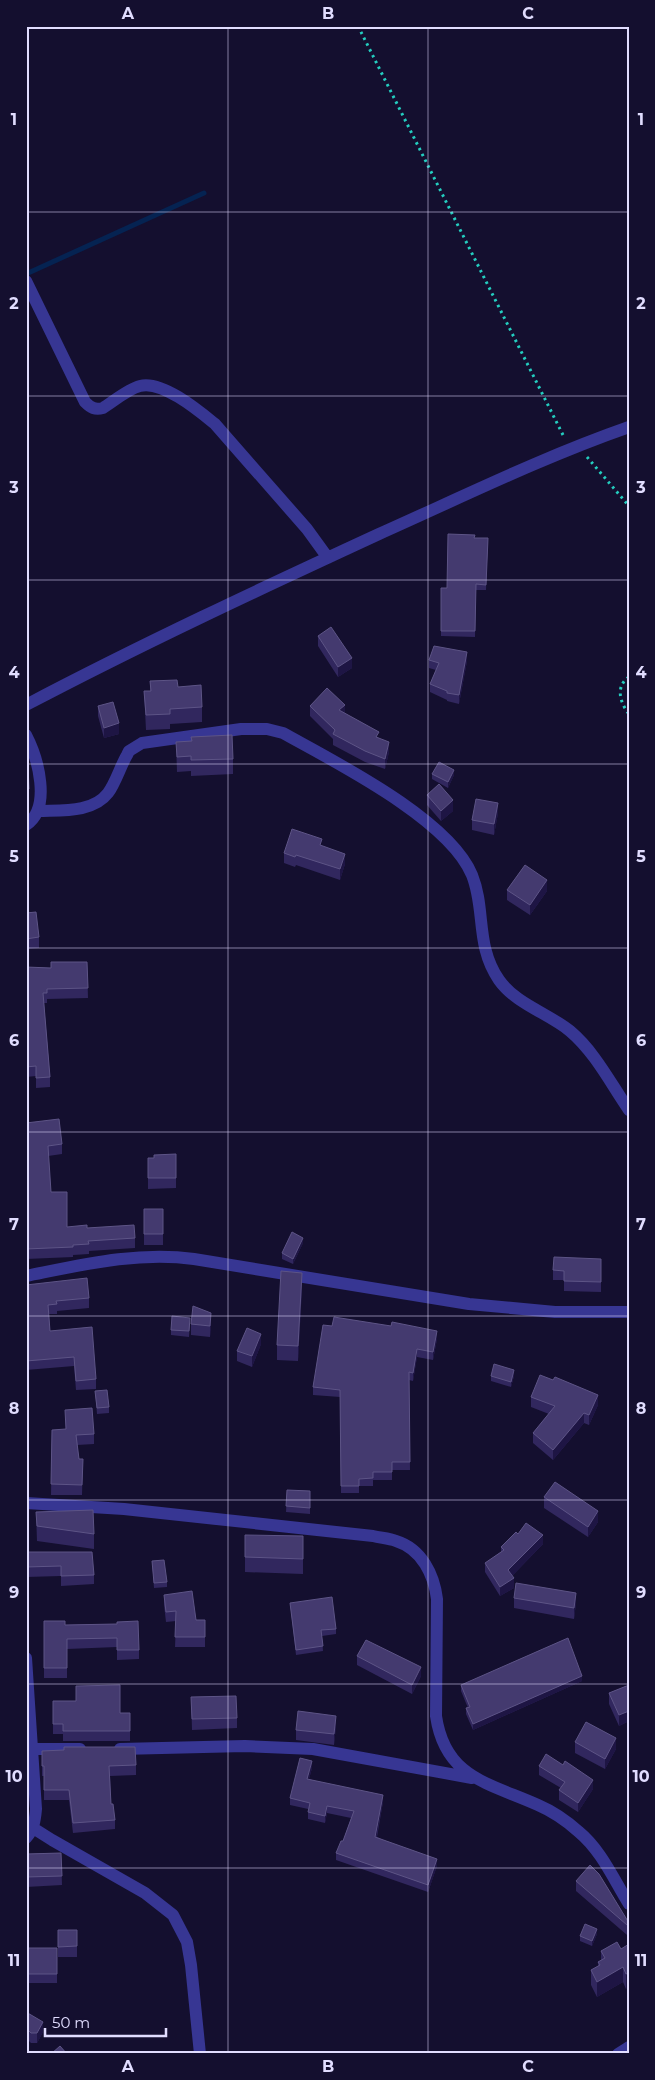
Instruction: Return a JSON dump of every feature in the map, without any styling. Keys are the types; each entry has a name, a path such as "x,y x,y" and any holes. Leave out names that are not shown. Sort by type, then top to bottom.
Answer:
{"street":[{"path":"26,281 89,407 97,410 103,408 137,387 153,385 160,387 198,410 222,432 307,528 328,558"},
{"path":"26,705 125,653 328,558 574,447 629,427"},
{"path":"39,811 78,808 101,801 111,788 126,755 142,743 241,728 267,729 283,733 414,810 447,840 460,856 474,879 485,950 498,978 517,997 555,1020 577,1038 629,1110"},
{"path":"26,735 37,762 40,779 39,811 35,818 26,825"},
{"path":"26,1276 82,1265 158,1255 470,1304 555,1312 629,1312"},
{"path":"26,1503 124,1509 373,1536 396,1541 410,1548 423,1561 434,1579 437,1599 435,1678 438,1729 451,1758 464,1771 475,1778 540,1805 580,1832 593,1847 629,1904"},
{"path":"26,1658 36,1808 30,1833 52,1840 145,1893 173,1915 187,1942 200,2054"},
{"path":"112,1749 245,1746 312,1749 437,1773 475,1778"},
{"path":"32,1748 92,1749"},
{"path":"618,2054 629,2047"}],"path":[{"path":"358,26 574,447 583,452 629,506"},
{"path":"629,677 620,688 620,694 623,706 629,714"}],"building":[{"path":"448,534 475,535 474,538 488,538 486,585 476,584 475,631 441,631 441,588 447,588"},
{"path":"331,627 352,658 338,667 318,636"},
{"path":"434,646 467,652 459,695 447,693 447,691 430,684 439,663 429,660"},
{"path":"177,680 178,687 201,685 202,707 170,709 170,714 146,715 144,691 151,691 150,681"},
{"path":"327,688 345,705 339,710 379,732 376,737 389,742 385,759 333,734 335,730 310,706"},
{"path":"113,702 119,723 104,728 98,706"},
{"path":"232,735 233,759 191,760 191,756 177,757 176,742 192,741 191,737"},
{"path":"439,762 454,770 448,782 432,774"},
{"path":"26,766 28,766 29,789 26,789"},
{"path":"439,784 453,800 441,811 427,795"},
{"path":"476,799 498,803 494,824 472,820"},
{"path":"292,829 322,839 320,845 345,854 340,869 284,853"},
{"path":"525,865 547,880 530,905 507,890"},
{"path":"36,912 39,937 26,939 26,913"},
{"path":"51,962 87,962 88,988 47,989 47,993 43,993 50,1077 36,1078 36,1066 26,1067 26,967 51,968"},
{"path":"59,1119 62,1144 48,1146 51,1192 67,1192 67,1227 87,1225 87,1228 134,1225 135,1238 88,1241 89,1244 73,1245 73,1247 26,1249 26,1123"},
{"path":"176,1154 176,1178 148,1178 148,1158 154,1158 154,1155"},
{"path":"144,1209 163,1209 163,1234 144,1234"},
{"path":"292,1232 303,1238 293,1259 282,1253"},
{"path":"554,1257 601,1259 601,1282 564,1281 564,1271 553,1270"},
{"path":"281,1271 302,1273 298,1346 277,1345"},
{"path":"87,1278 89,1298 56,1301 57,1304 48,1305 50,1331 92,1327 96,1379 76,1381 74,1357 26,1361 26,1285"},
{"path":"193,1306 211,1313 210,1326 191,1324"},
{"path":"172,1316 190,1318 189,1331 171,1330"},
{"path":"334,1317 391,1326 392,1322 437,1331 433,1352 417,1349 413,1373 409,1372 410,1462 392,1462 392,1472 373,1472 373,1478 359,1479 359,1486 341,1486 340,1390 313,1387 323,1325 332,1326"},
{"path":"247,1328 261,1334 252,1356 237,1351"},
{"path":"494,1364 514,1370 511,1382 491,1376"},
{"path":"540,1375 553,1380 555,1377 598,1395 589,1415 584,1413 553,1450 533,1433 555,1406 531,1397"},
{"path":"107,1390 109,1407 97,1408 95,1391"},
{"path":"92,1408 94,1434 76,1435 79,1459 83,1459 82,1485 51,1484 52,1430 66,1429 65,1410"},
{"path":"555,1482 598,1511 588,1527 544,1497"},
{"path":"287,1490 310,1491 310,1508 286,1506"},
{"path":"93,1510 94,1534 37,1526 36,1512"},
{"path":"526,1523 543,1535 508,1570 514,1578 500,1587 485,1563 504,1550 501,1547 516,1532 518,1534"},
{"path":"245,1535 303,1536 303,1559 245,1557"},
{"path":"26,1552 92,1552 94,1575 61,1576 61,1566 26,1567"},
{"path":"164,1560 167,1582 154,1583 152,1561"},
{"path":"516,1583 576,1593 574,1608 514,1598"},
{"path":"192,1591 196,1620 205,1620 205,1637 175,1637 176,1611 166,1612 164,1595"},
{"path":"332,1597 336,1629 321,1630 323,1646 296,1650 290,1603"},
{"path":"44,1621 65,1621 65,1625 117,1624 117,1622 138,1621 139,1650 117,1650 117,1638 67,1639 67,1668 44,1668"},
{"path":"568,1638 582,1676 473,1724 466,1708 470,1707 461,1685"},
{"path":"366,1640 421,1667 412,1685 357,1656"},
{"path":"120,1685 120,1713 130,1713 130,1731 63,1731 63,1724 53,1724 53,1701 76,1701 76,1686"},
{"path":"629,1685 629,1711 619,1715 609,1693"},
{"path":"236,1696 237,1718 192,1719 191,1697"},
{"path":"298,1711 336,1716 334,1734 296,1730"},
{"path":"586,1722 616,1738 605,1759 575,1742"},
{"path":"64,1747 135,1747 136,1765 109,1766 111,1804 113,1804 115,1820 73,1823 69,1790 44,1790 42,1751 64,1750"},
{"path":"546,1754 563,1765 565,1761 593,1780 578,1803 559,1790 565,1782 539,1766"},
{"path":"300,1758 312,1761 307,1779 383,1795 375,1837 437,1859 428,1885 336,1853 341,1841 343,1841 354,1811 327,1806 325,1816 308,1812 310,1803 290,1798"},
{"path":"61,1853 62,1876 26,1877 26,1854"},
{"path":"590,1865 599,1874 629,1924 627,1925 576,1881"},
{"path":"585,1924 597,1929 592,1941 580,1936"},
{"path":"58,1930 77,1930 77,1946 58,1947"},
{"path":"617,1942 621,1949 629,1944 629,1973 626,1974 623,1967 597,1982 591,1970 600,1965 598,1962 605,1958 601,1951"},
{"path":"26,1948 57,1948 57,1974 28,1974 28,1977 26,1977"},
{"path":"26,2012 43,2022 37,2033 31,2033 26,2028"},
{"path":"60,2046 67,2054 51,2054"}],"waterway":[{"path":"26,274 204,193"}]}
